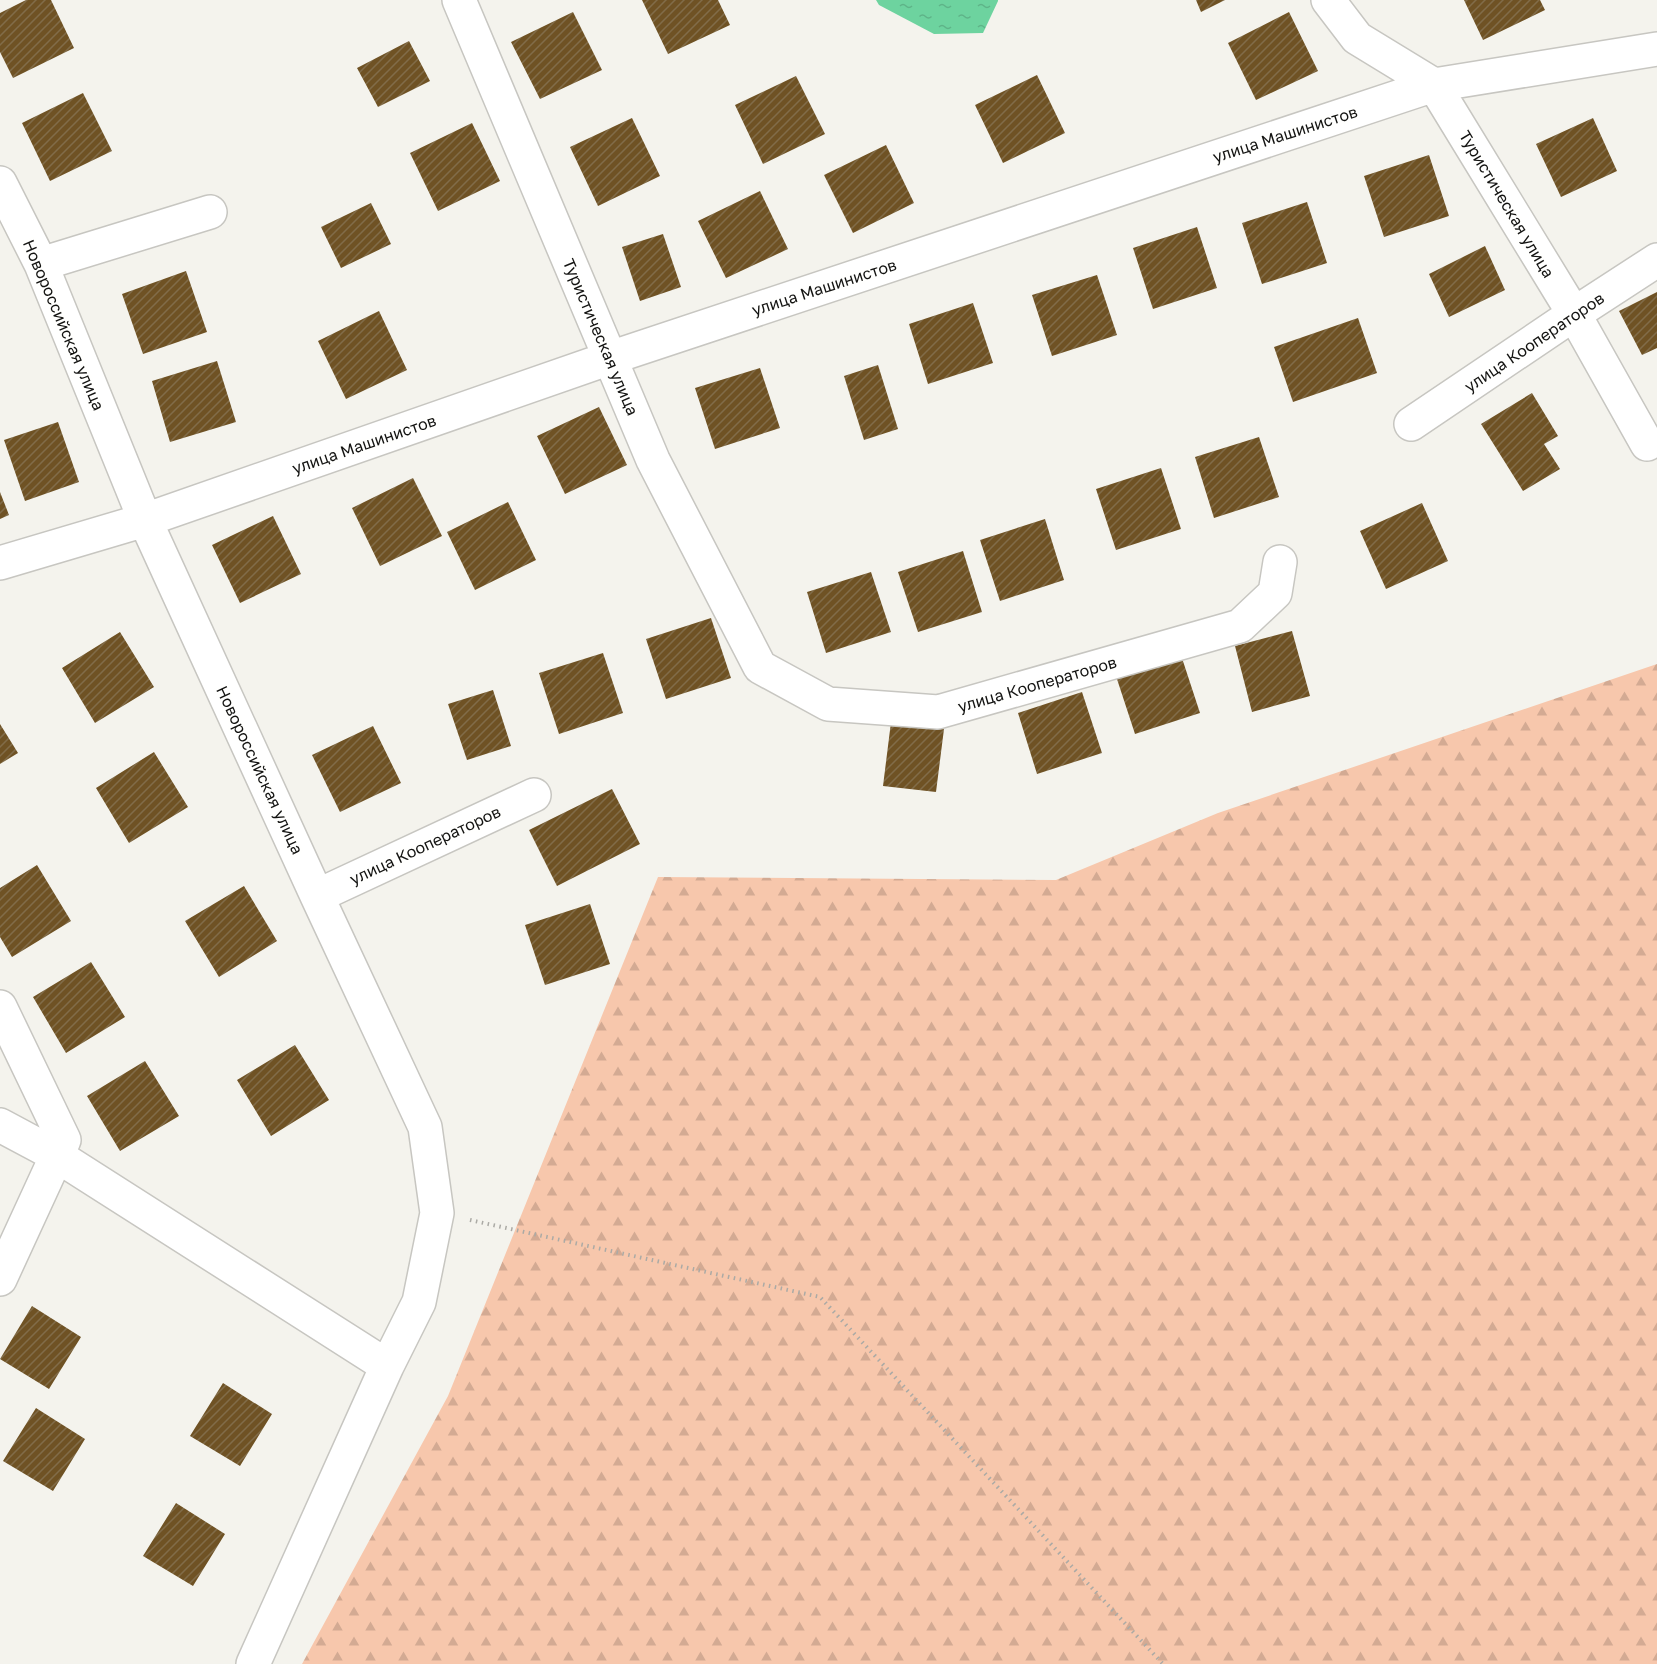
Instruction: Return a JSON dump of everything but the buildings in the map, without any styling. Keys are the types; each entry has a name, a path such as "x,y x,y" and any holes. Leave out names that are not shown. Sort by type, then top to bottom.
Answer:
{"street":[{"name":"Туристическая улица","path":"459,0 653,460 760,667"},
{"name":"Туристическая улица","path":"1328,0 1357,38 1434,85 1574,314 1647,444"},
{"name":"улица Машинистов","path":"0,563 145,520 610,358 1434,85 1657,49"},
{"name":"Новороссийская улица","path":"0,183 41,264 145,520 425,1127 437,1213 419,1302 387,1366 253,1664"},
{"path":"41,264 210,212"},
{"name":"улица Кооператоров","path":"1411,424 1657,260"},
{"name":"улица Кооператоров","path":"760,667 828,704 938,712 1240,626 1275,593 1280,562"},
{"name":"улица Кооператоров","path":"317,896 534,795"},
{"path":"0,1007 64,1140 0,1279"},
{"path":"0,1125 56,1155 387,1366"}],"path":[{"path":"437,1213 820,1297 1163,1664"}],"green space":[{"path":"1657,664 1657,1664 302,1664 448,1396 658,877 1056,880 1218,813"}],"water":[{"path":"876,0 998,1 983,33 934,34 879,5"}]}
